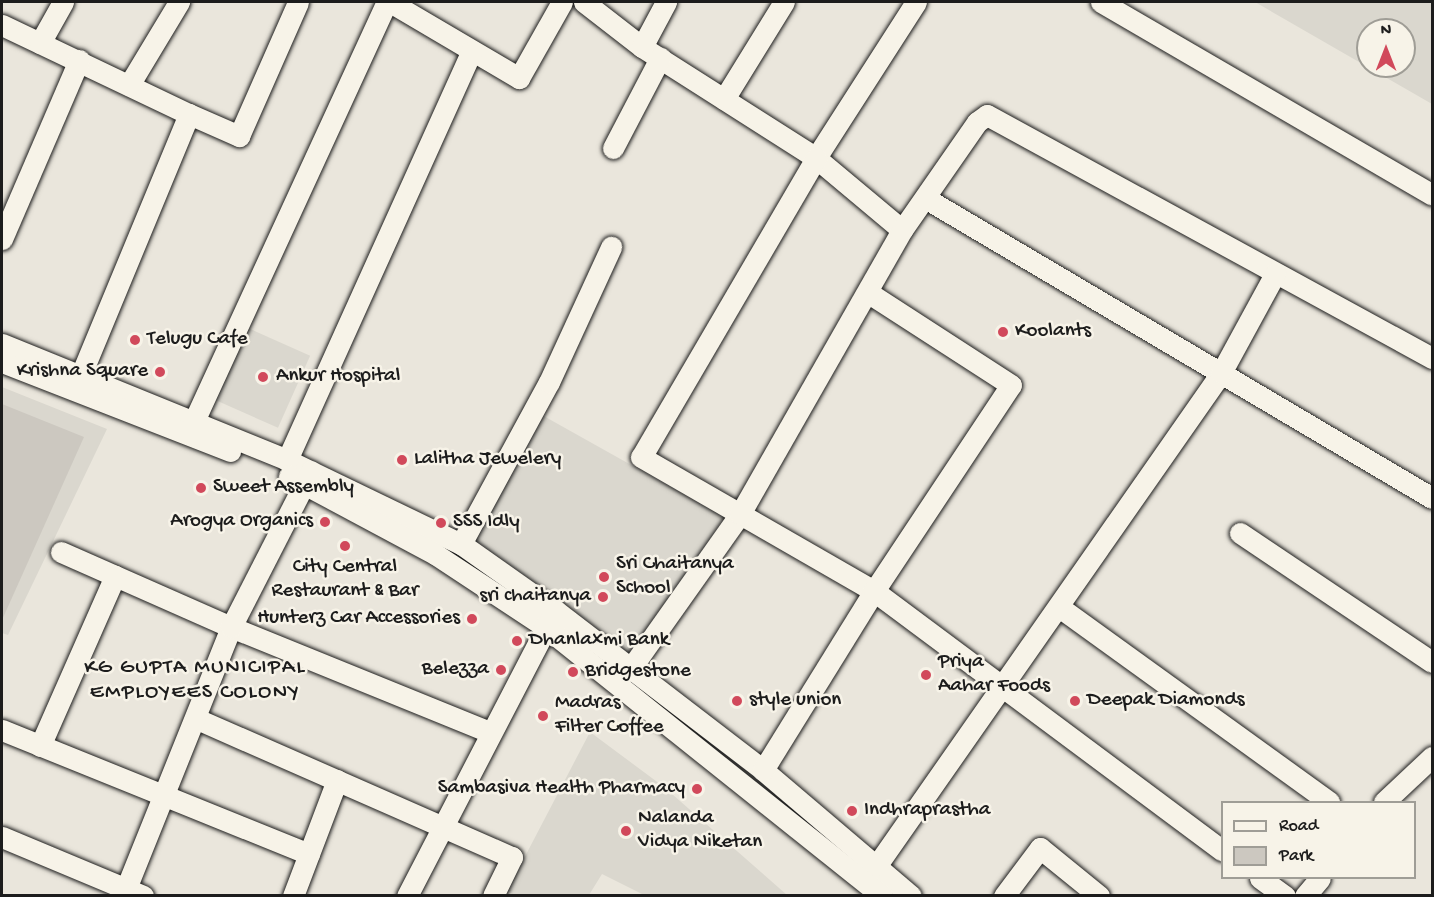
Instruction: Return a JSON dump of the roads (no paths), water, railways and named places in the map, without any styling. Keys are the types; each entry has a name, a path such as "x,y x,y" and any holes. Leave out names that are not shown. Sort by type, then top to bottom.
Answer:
{"street":[{"path":"40,43 63,2"},
{"path":"129,85 179,2"},
{"path":"2,25 239,136 298,2"},
{"path":"194,421 388,2 519,78 562,2"},
{"path":"584,2 651,52 816,158 902,230"},
{"path":"613,148 651,52 666,2"},
{"path":"724,99 784,2"},
{"path":"916,2 816,158 641,457 874,591 1221,849"},
{"path":"1101,2 1432,195"},
{"path":"287,460 472,51"},
{"path":"2,239 79,60"},
{"path":"81,375 189,114"},
{"path":"631,668 740,514 902,230 977,122 987,115 1432,358"},
{"path":"925,198 1432,498"},
{"path":"461,544 549,382 611,247"},
{"path":"877,865 1004,688 1221,373 1275,274"},
{"path":"763,770 874,591 1011,385 867,292"},
{"path":"2,344 287,460 308,478 435,554 550,618 631,668 763,770 877,865 896,893"},
{"path":"2,362 308,478 461,544 550,618 896,893"},
{"path":"2,837 130,893 231,627 308,478"},
{"path":"1240,533 1432,662"},
{"path":"62,552 231,627 489,732"},
{"path":"40,746 115,576"},
{"path":"1059,608 1328,801"},
{"path":"407,896 489,732 550,618"},
{"path":"197,719 512,858 493,896"},
{"path":"2,730 309,854"},
{"path":"1385,801 1432,757"},
{"path":"293,896 337,780"},
{"path":"1004,896 1040,848 1099,896"},
{"path":"1261,879 1285,896"},
{"path":"1305,896 1319,879"}],"place":[{"name":"Koolants","path":"1003,332"},
{"name":"Telugu Cafe","path":"135,340"},
{"name":"Krishna Square","path":"160,372"},
{"name":"Ankur Hospital","path":"263,377"},
{"name":"Lalitha Jewelery","path":"402,460"},
{"name":"Sweet Assembly","path":"201,488"},
{"name":"Arogya Organics","path":"325,522"},
{"name":"SSS Idly","path":"441,523"},
{"name":"City Central Restaurant & Bar","path":"345,546"},
{"name":"Sri Chaitanya School","path":"604,577"},
{"name":"sri chaitanya","path":"603,597"},
{"name":"Hunterz Car Accessories","path":"472,619"},
{"name":"Dhanlaxmi Bank","path":"517,641"},
{"name":"Belezza","path":"501,670"},
{"name":"Bridgestone","path":"573,672"},
{"name":"Priya Aahar Foods","path":"926,675"},
{"name":"style union","path":"737,701"},
{"name":"Deepak Diamonds","path":"1075,701"},
{"name":"Madras Filter Coffee","path":"543,716"},
{"name":"Sambasiva Health Pharmacy","path":"697,789"},
{"name":"Indhraprastha","path":"852,811"},
{"name":"Nalanda Vidya Niketan","path":"626,831"}],"district":[{"name":"KG GUPTA MUNICIPAL EMPLOYEES COLONY","path":"195,680"}]}
